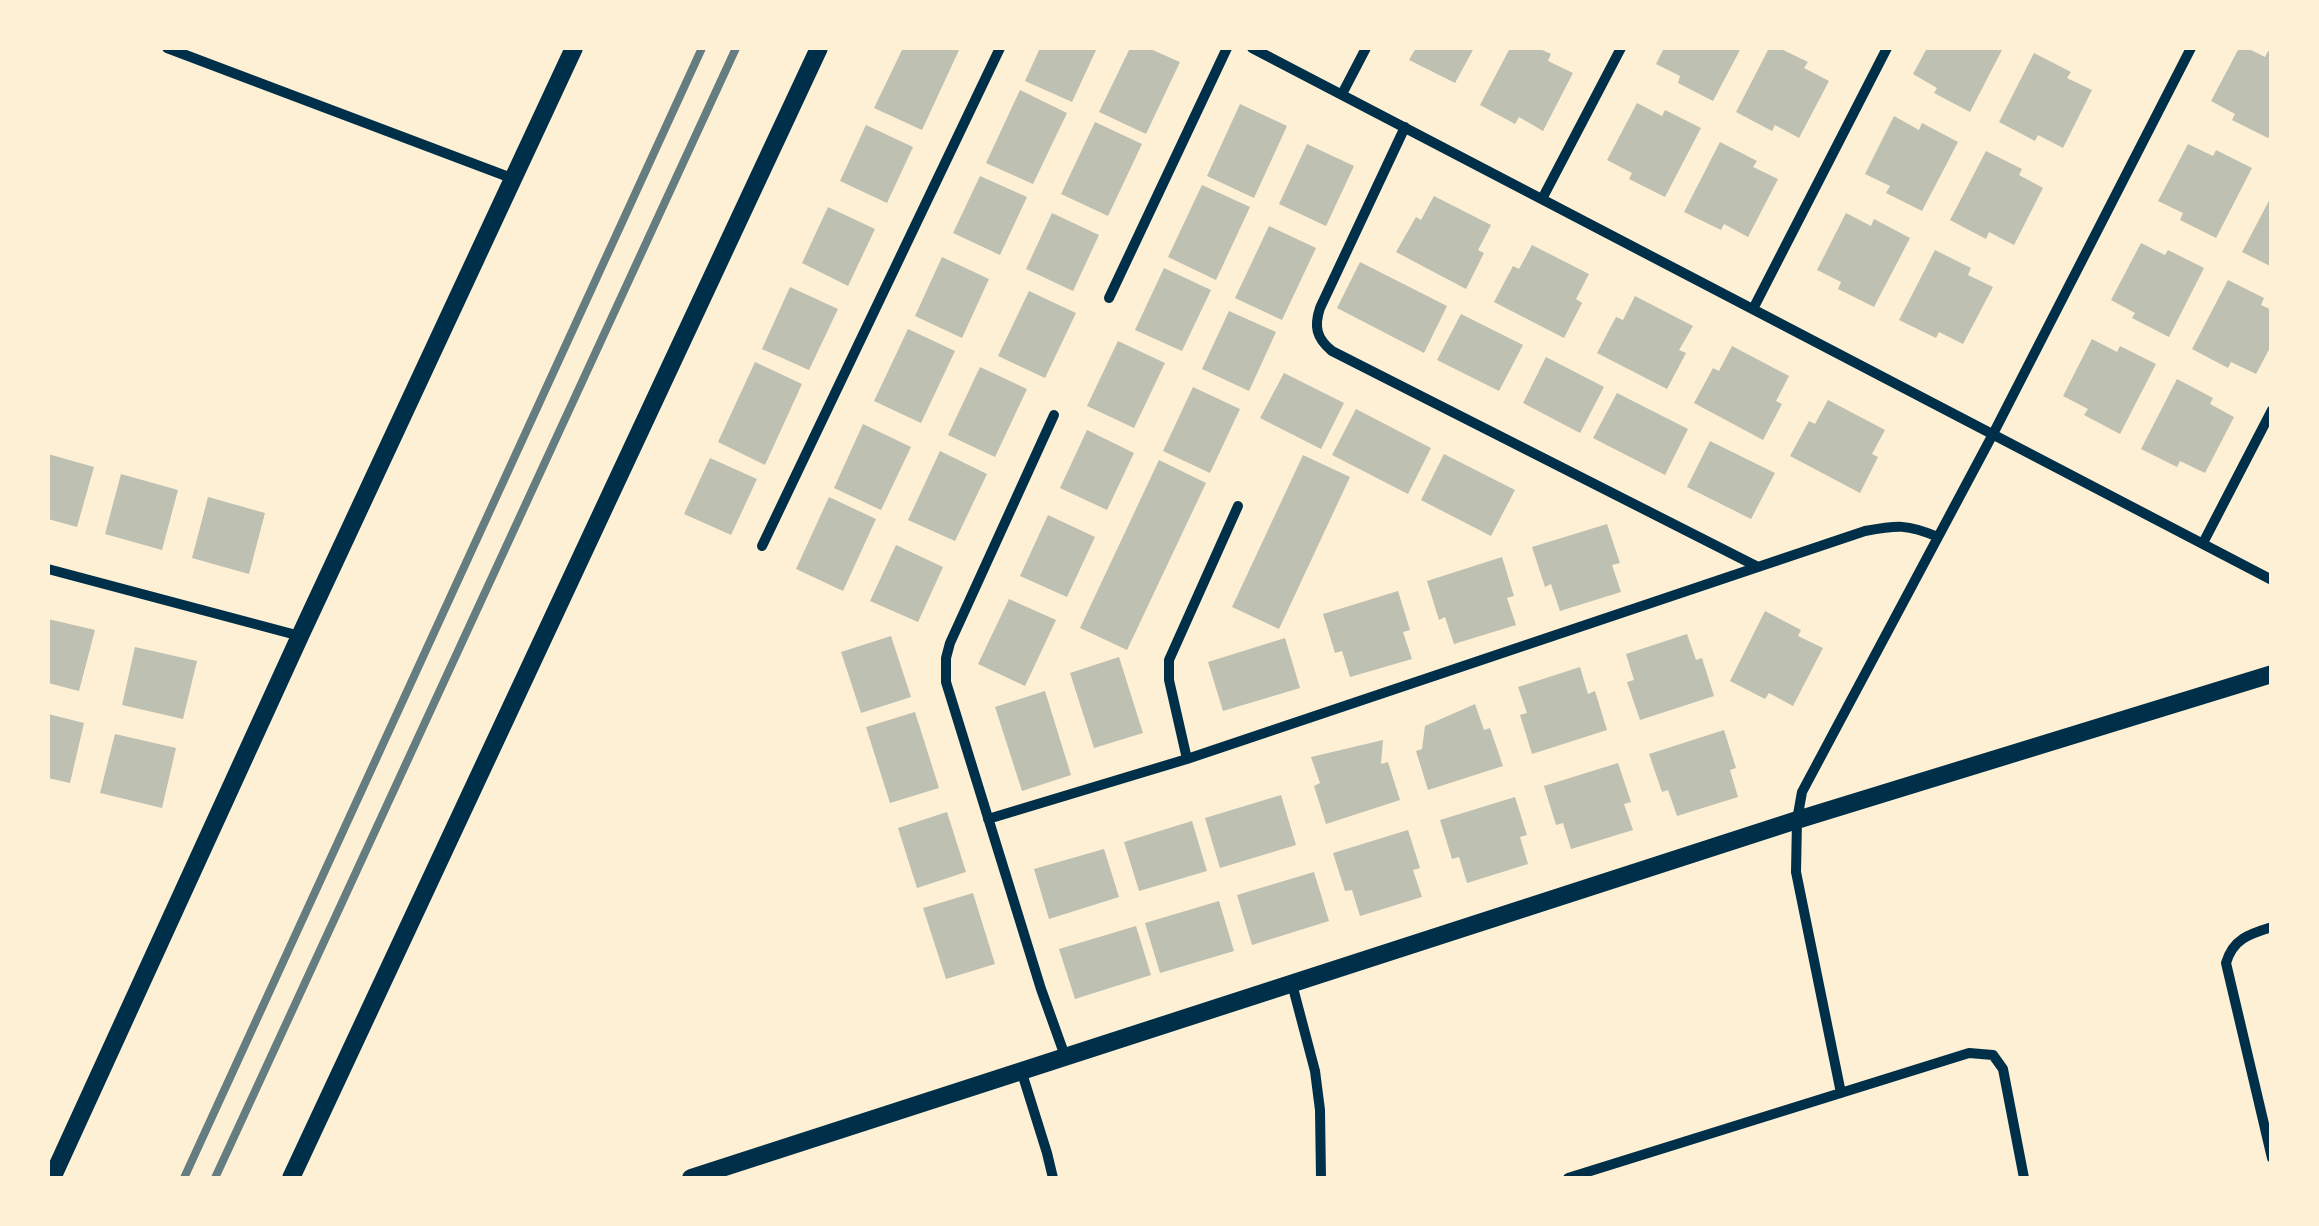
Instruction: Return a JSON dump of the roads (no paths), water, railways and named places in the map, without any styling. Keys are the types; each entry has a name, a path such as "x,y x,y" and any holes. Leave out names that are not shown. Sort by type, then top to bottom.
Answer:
{"street":[{"path":"167,48 514,179"},
{"path":"52,1178 574,48"},
{"path":"290,1178 819,48"},
{"path":"762,546 1000,48"},
{"path":"1109,298 1227,48"},
{"path":"1252,48 2272,580"},
{"path":"1342,94 1366,48"},
{"path":"1542,198 1621,48"},
{"path":"1753,309 1886,48"},
{"path":"1841,1093 1796,872 1796,820 1802,792 1994,434 2191,48"},
{"path":"1405,127 1320,308 1316,321 1323,344 1758,567"},
{"path":"2202,543 2272,410"},
{"path":"1054,415 950,643 946,682 1065,1056"},
{"path":"1187,758 1168,660 1238,506"},
{"path":"988,820 1187,758 1865,531 1899,525 1938,537"},
{"path":"48,570 300,636"},
{"path":"691,1178 715,1175 1021,1070 1796,820 2272,674"},
{"path":"2272,928 2236,942 2226,963 2272,1158"},
{"path":"1292,984 1315,1071 1321,1178"},
{"path":"1569,1178 1969,1053 1993,1055 2004,1069 2024,1178"},
{"path":"1021,1070 1053,1178"}],"railway":[{"path":"184,1178 702,48"},
{"path":"215,1178 736,48"}]}
